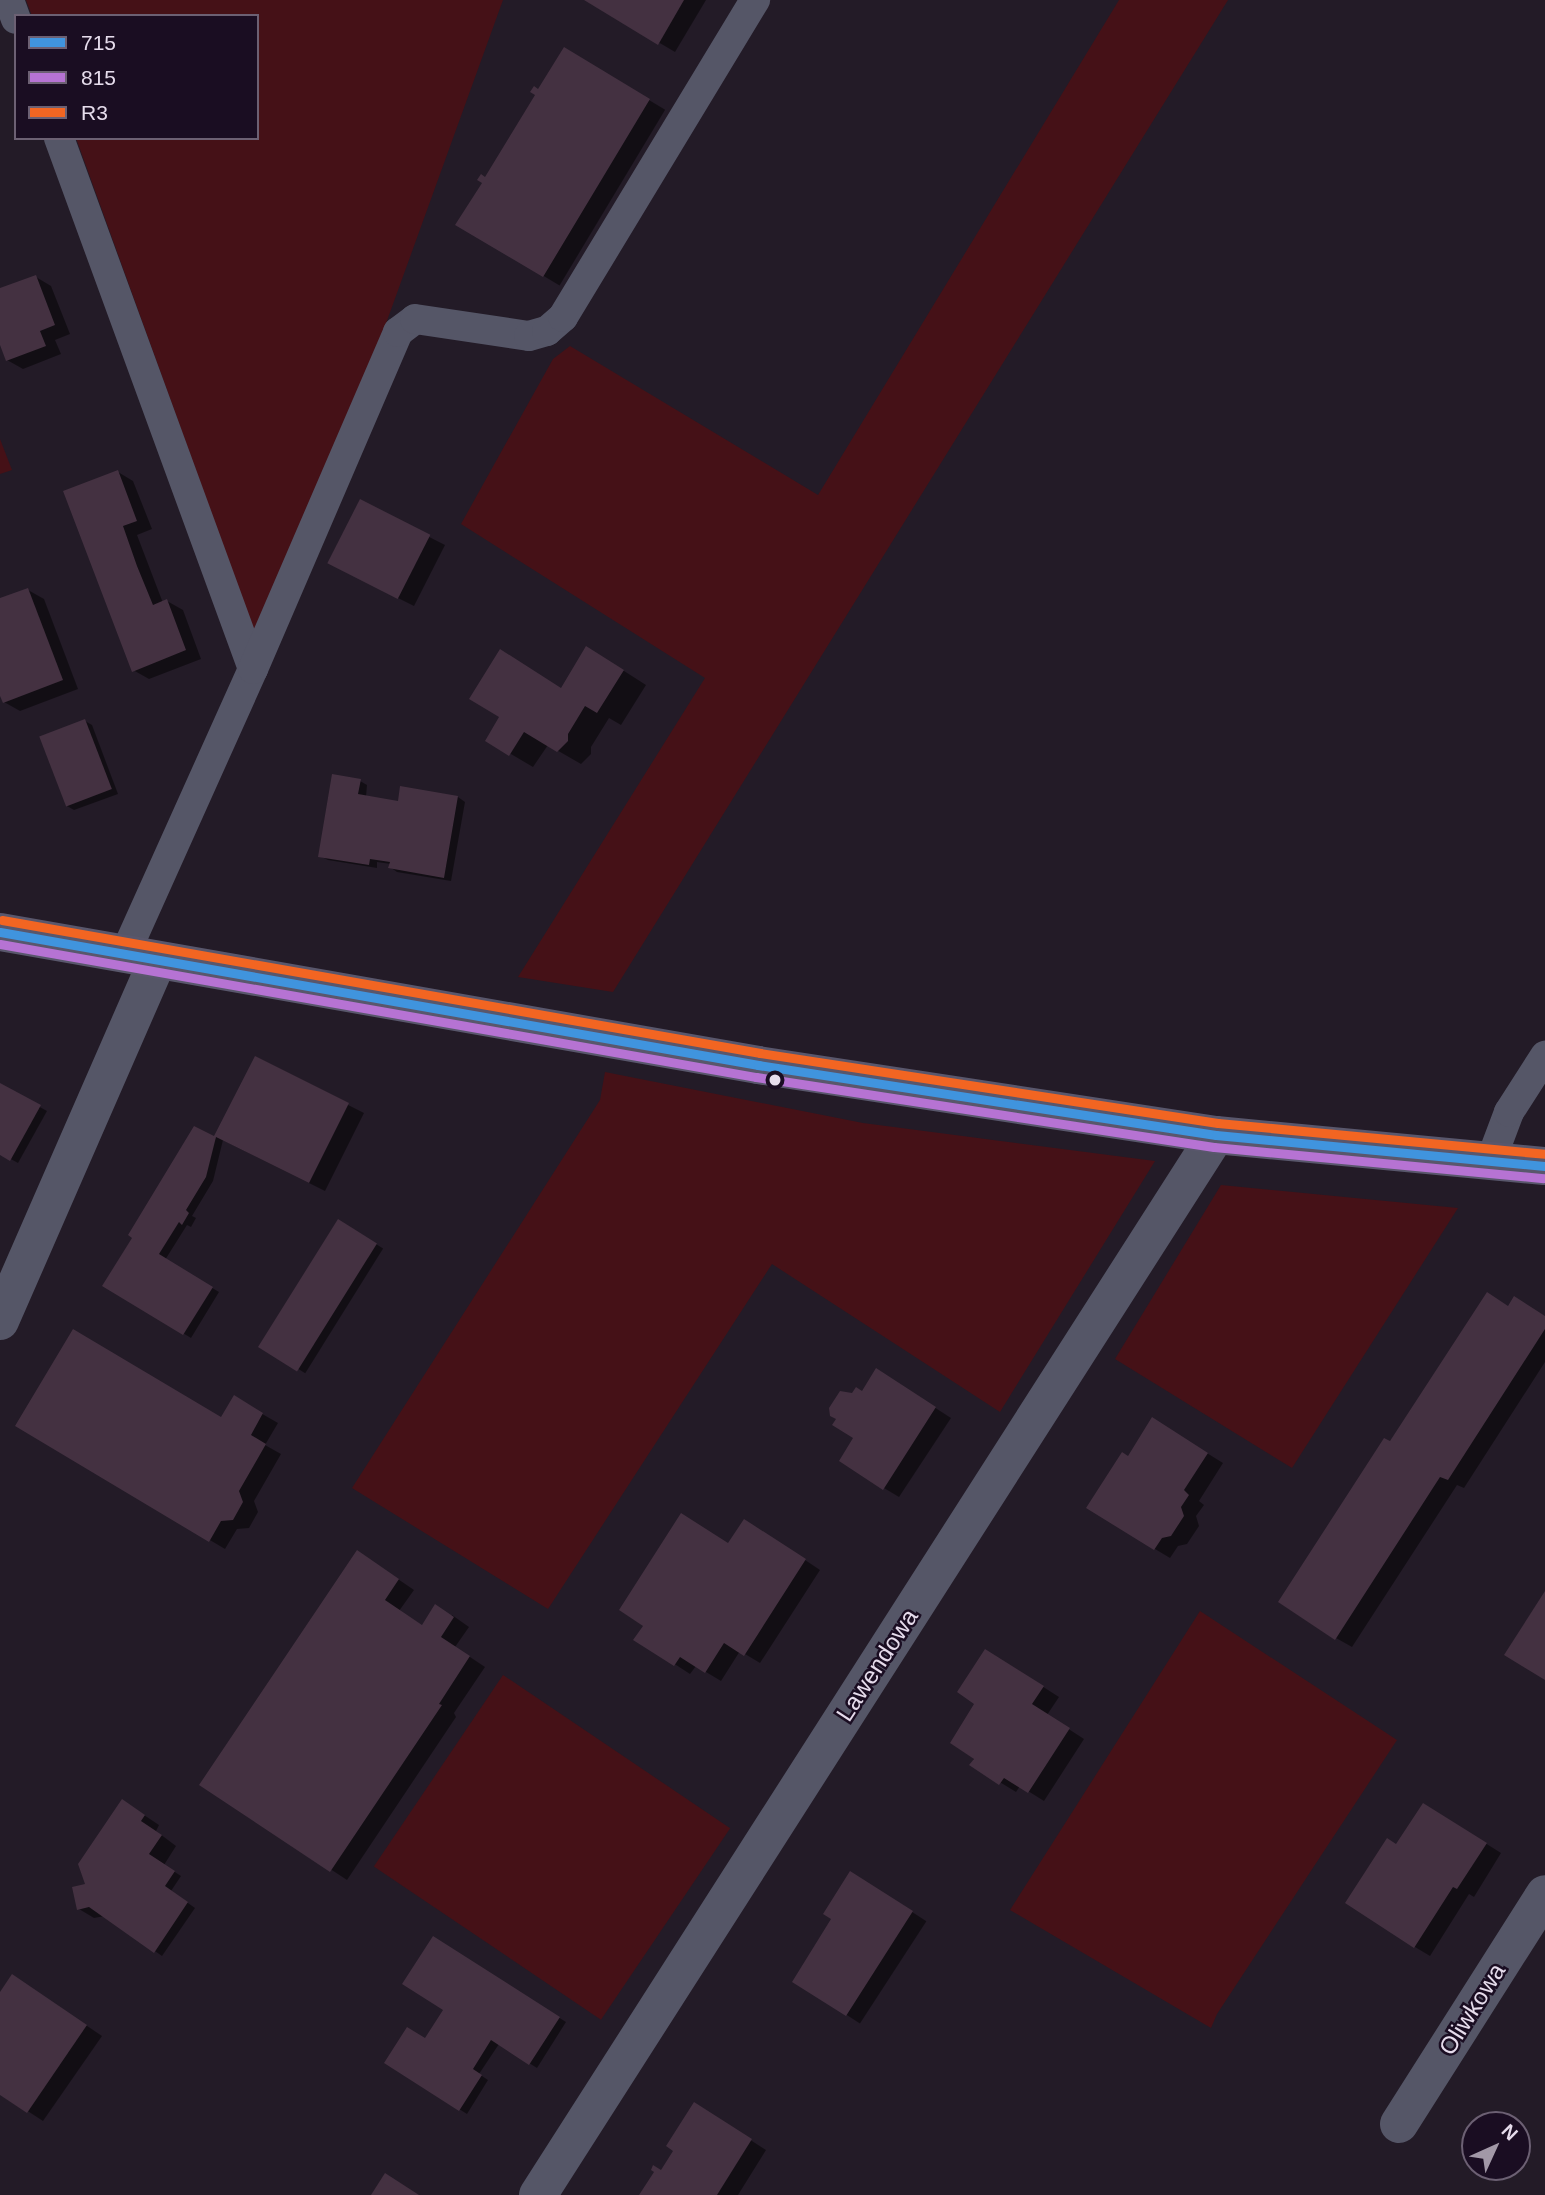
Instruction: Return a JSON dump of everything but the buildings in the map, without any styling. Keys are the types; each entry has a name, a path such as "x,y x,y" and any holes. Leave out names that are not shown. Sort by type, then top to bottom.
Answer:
{"street":[{"path":"0,932 758,1065 1216,1135 1545,1166"},
{"path":"0,1321 141,958"},
{"name":"Lawendowa","path":"538,2195 1216,1135"},
{"name":"Oliwkowa","path":"1399,2124 1545,1894"}],"lane":[{"path":"141,958 253,669 398,332 415,319 529,335 547,331 563,317 755,0"},
{"path":"60,140 253,669"},
{"path":"1491,1160 1510,1112 1545,1056"}],"shaded area":[{"path":"26,0 503,0 380,340 255,634 77,140 259,140 259,14 31,14"},
{"path":"1119,0 1228,0 613,992 518,977 705,678 461,524 553,359 570,346 818,495"},
{"path":"0,439 12,470 0,474"},
{"path":"605,1072 863,1123 1155,1161 1000,1412 772,1264 548,1609 352,1488 600,1100"},
{"path":"1221,1185 1458,1208 1292,1468 1115,1359"},
{"path":"1200,1611 1397,1740 1217,2014 1211,2028 1010,1910"},
{"path":"503,1675 730,1828 601,2020 374,1867"}],"transit line":[{"name":"R3","path":"2,920 760,1053 1218,1123 1545,1154"},
{"name":"715","path":"0,932 758,1065 1216,1135 1545,1166"},
{"name":"815","path":"0,944 756,1077 1214,1147 1544,1178"}]}
